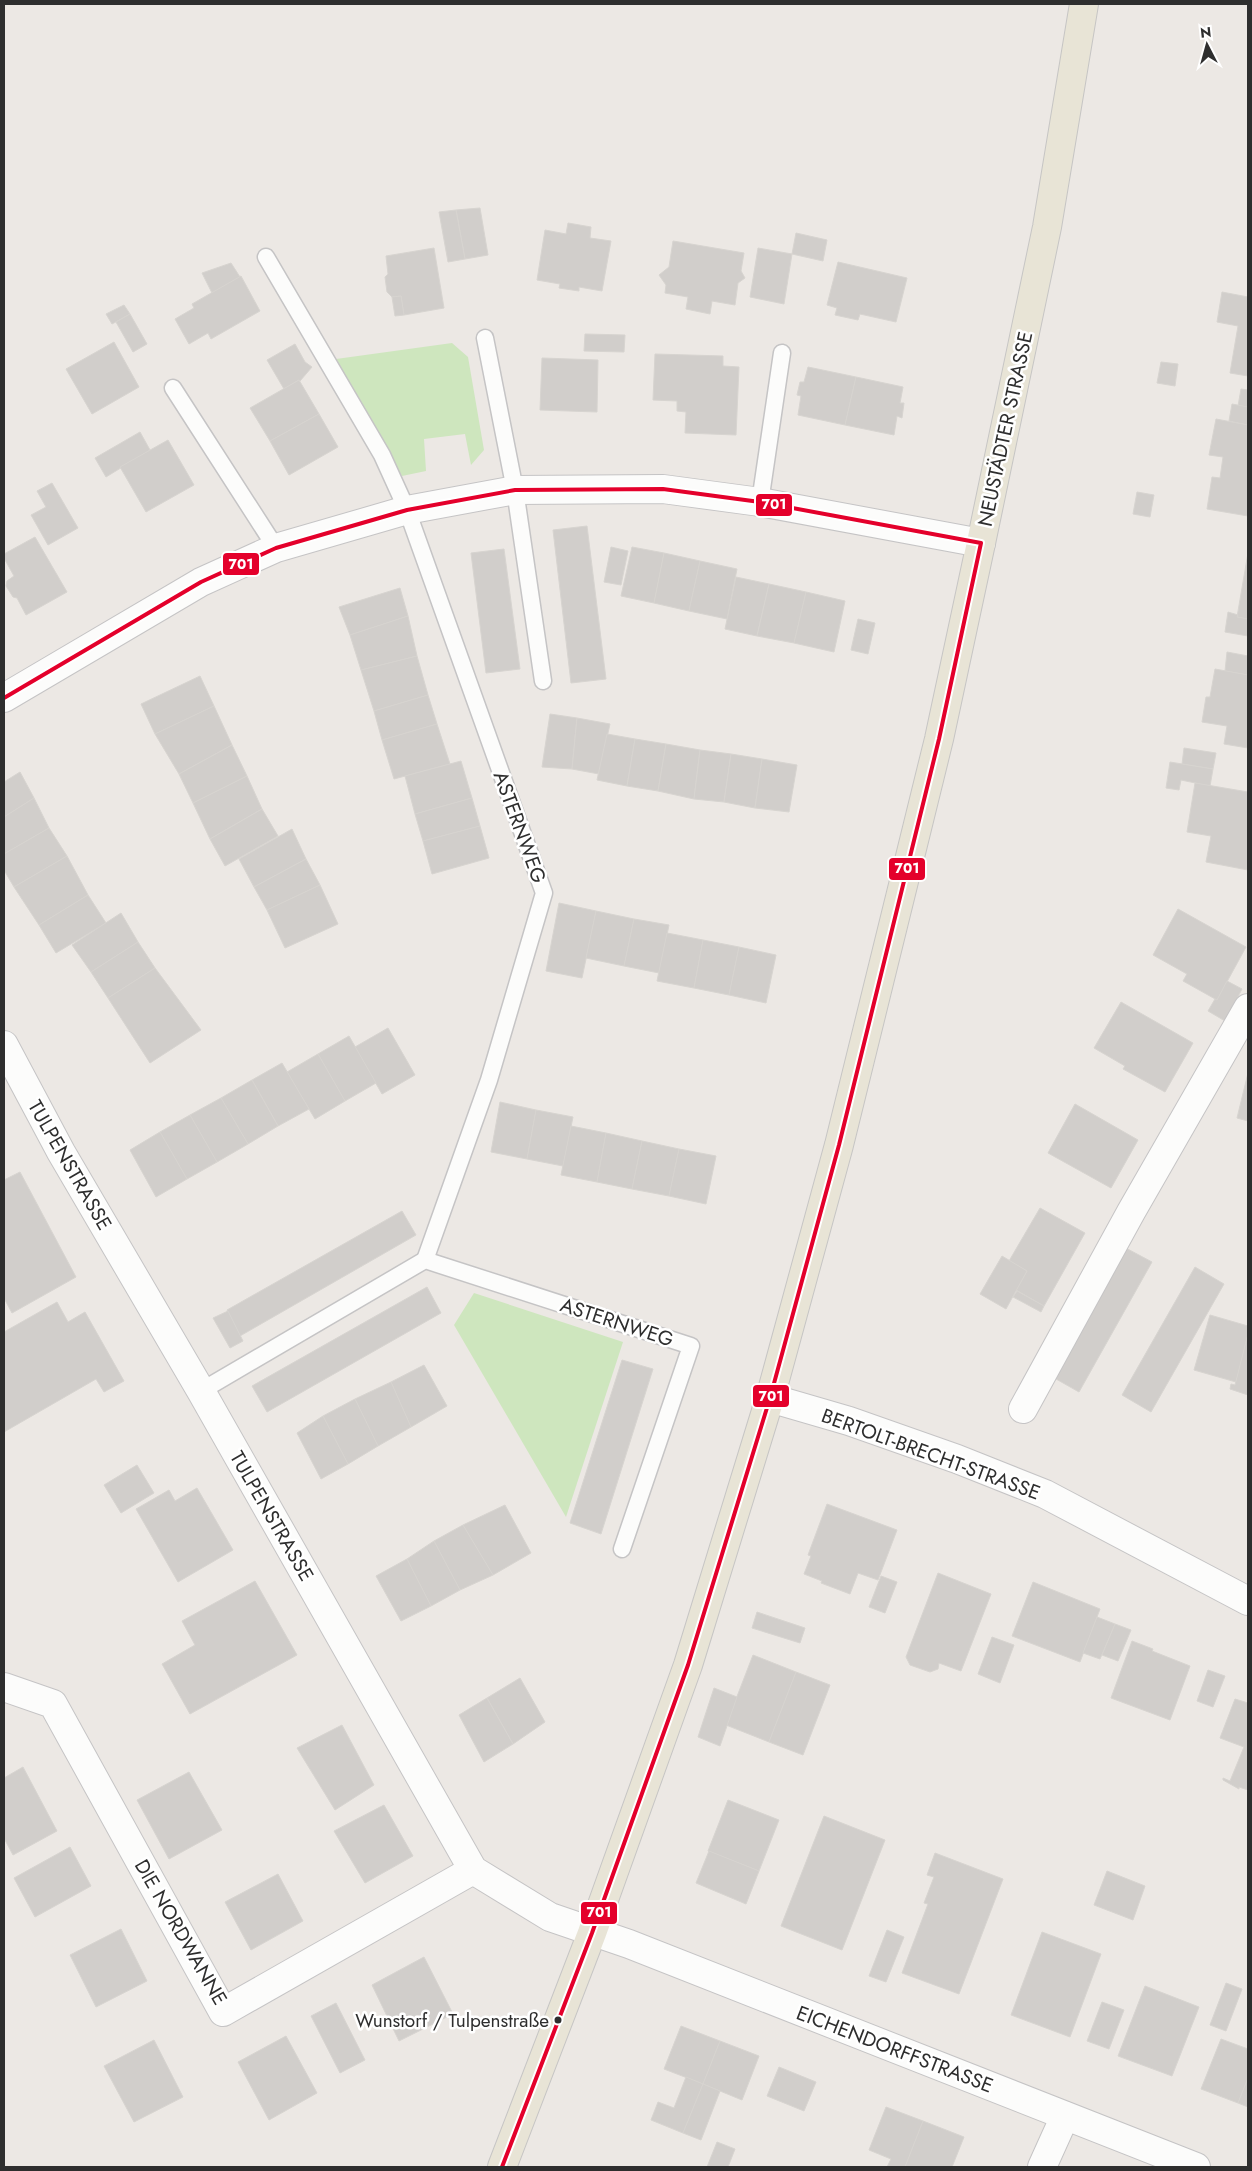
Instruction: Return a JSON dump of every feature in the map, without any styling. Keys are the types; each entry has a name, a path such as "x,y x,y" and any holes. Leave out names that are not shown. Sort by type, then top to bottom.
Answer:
{"main road":[{"name":"NEUSTÄDTER STRASSE","path":"502,2167 592,1933 688,1665 770,1398 839,1145 938,739 981,543 1047,227 1084,4"}],"street":[{"path":"6,691 201,582 276,548 408,510 515,490 663,489 760,502 981,543"},
{"path":"1023,1409 1130,1212 1248,1008"},
{"name":"TULPENSTRASSE","path":"4,1045 61,1152 200,1391 472,1870 550,1917 592,1933"},
{"name":"BERTOLT-BRECHT-STRASSE","path":"770,1398 849,1422 957,1459 1045,1494 1248,1601"},
{"name":"DIE NORDWANNE","path":"4,1687 53,1704 223,2012 472,1870"},
{"name":"EICHENDORFFSTRASSE","path":"592,1933 629,1944 1196,2167"},
{"path":"1042,2167 1065,2116"}],"lane":[{"name":"ASTERNWEG","path":"266,257 382,455 408,510 544,893 489,1080 424,1260 691,1346 622,1549"},
{"path":"485,338 515,490 543,681"},
{"path":"760,502 782,353"},
{"path":"173,388 276,548"},
{"path":"200,1391 424,1260"}],"green space":[{"path":"452,343 468,357 484,450 471,465 465,434 424,439 426,471 402,476 336,359"},
{"path":"474,1293 623,1342 566,1517 454,1325"}],"building":[{"path":"480,208 488,255 465,259 456,210"},
{"path":"456,210 465,259 448,262 439,212"},
{"path":"568,223 591,227 590,238 611,241 602,291 579,287 579,291 559,288 560,284 537,280 545,230 566,234"},
{"path":"796,233 827,240 823,261 792,254"},
{"path":"673,241 744,253 741,271 745,278 738,283 735,305 712,301 710,314 686,309 688,297 665,293 666,285 659,275 669,267"},
{"path":"434,248 444,308 404,315 401,296 392,297 387,292 385,277 388,274 386,256"},
{"path":"758,248 792,254 784,304 750,297"},
{"path":"838,262 907,278 896,322 860,314 858,320 835,315 837,308 827,305"},
{"path":"231,263 240,277 212,293 202,273"},
{"path":"241,276 260,311 211,339 208,333 189,344 175,319 194,308 192,304"},
{"path":"1222,292 1248,297 1248,376 1230,373 1238,326 1217,322"},
{"path":"401,296 404,315 395,316 392,297"},
{"path":"124,305 130,314 112,324 106,314"},
{"path":"130,314 147,344 133,352 116,322"},
{"path":"585,334 625,335 624,352 584,351"},
{"path":"114,342 139,387 92,414 66,369"},
{"path":"295,344 305,362 312,367 300,381 284,389 267,360"},
{"path":"655,354 723,356 723,366 739,367 736,435 685,433 686,412 677,411 677,401 653,400"},
{"path":"542,358 598,360 597,412 540,410"},
{"path":"1161,362 1178,364 1175,386 1157,383"},
{"path":"808,367 856,377 845,425 798,415 801,396 797,395 800,382 804,382"},
{"path":"856,377 903,387 900,403 904,403 902,418 897,416 894,435 845,425"},
{"path":"299,380 319,414 270,441 250,408"},
{"path":"1241,389 1248,390 1248,407 1238,406"},
{"path":"1232,404 1248,407 1248,425 1229,421"},
{"path":"319,414 338,447 289,475 270,441"},
{"path":"1216,419 1248,425 1248,516 1207,509 1212,477 1220,478 1223,457 1209,455"},
{"path":"140,432 150,450 106,477 95,458"},
{"path":"168,440 194,485 146,512 120,467"},
{"path":"52,483 78,528 48,545 31,515 46,507 37,491"},
{"path":"1137,492 1154,495 1150,517 1133,514"},
{"path":"587,526 606,679 571,683 553,530"},
{"path":"35,537 67,592 26,615 17,598 13,597 6,586 7,581 14,576 4,558 4,554"},
{"path":"611,547 628,551 621,585 604,582"},
{"path":"632,547 664,553 654,603 621,596"},
{"path":"504,549 520,669 486,673 471,553"},
{"path":"664,553 700,561 689,611 654,603"},
{"path":"1248,553 1248,619 1237,617"},
{"path":"700,561 737,569 727,619 689,611"},
{"path":"736,577 769,584 757,636 725,629"},
{"path":"769,584 806,592 794,643 757,636"},
{"path":"400,588 408,616 350,635 339,607"},
{"path":"806,592 845,601 834,652 794,643"},
{"path":"1228,612 1238,615 1237,617 1248,619 1248,636 1225,632"},
{"path":"408,616 417,656 361,670 350,635"},
{"path":"858,619 875,623 868,654 851,650"},
{"path":"1227,652 1248,656 1248,675 1225,671"},
{"path":"417,656 428,695 374,711 361,670"},
{"path":"1215,669 1248,675 1248,748 1224,744 1227,726 1202,722 1206,697 1210,697"},
{"path":"200,676 214,706 155,734 141,704"},
{"path":"428,695 437,724 382,740 374,711"},
{"path":"214,706 232,745 179,774 155,734"},
{"path":"550,714 577,718 572,769 542,767"},
{"path":"577,718 610,724 599,774 572,769"},
{"path":"437,724 450,764 394,779 382,740"},
{"path":"607,734 635,739 627,786 597,780"},
{"path":"635,739 666,744 658,791 627,786"},
{"path":"666,744 700,750 694,799 658,791"},
{"path":"232,745 247,776 193,803 179,774"},
{"path":"1184,748 1216,753 1213,769 1182,764"},
{"path":"700,750 731,754 724,802 694,799"},
{"path":"731,754 762,759 755,808 724,802"},
{"path":"762,759 797,765 789,812 755,808"},
{"path":"461,761 472,798 415,814 405,776"},
{"path":"1170,762 1213,769 1210,786 1181,780 1179,790 1166,788"},
{"path":"20,772 34,798 4,817 4,782"},
{"path":"247,776 262,809 210,839 193,803"},
{"path":"1195,783 1248,792 1248,870 1206,862 1211,836 1187,832"},
{"path":"34,798 49,828 4,854 4,817"},
{"path":"472,798 480,826 423,841 415,814"},
{"path":"262,809 278,836 225,866 210,839"},
{"path":"480,826 489,858 432,874 423,841"},
{"path":"49,828 67,856 14,887 4,870 4,854"},
{"path":"292,829 306,859 254,887 239,859"},
{"path":"67,856 88,895 39,925 14,887"},
{"path":"306,859 320,885 267,910 254,887"},
{"path":"320,885 338,924 285,948 267,910"},
{"path":"88,895 106,923 56,953 39,925"},
{"path":"559,903 596,911 582,978 546,971"},
{"path":"1178,909 1246,947 1217,1000 1183,981 1187,974 1153,955"},
{"path":"596,911 634,919 624,966 586,958"},
{"path":"121,913 138,942 91,972 72,945"},
{"path":"634,919 669,925 659,973 624,966"},
{"path":"667,933 703,940 694,988 657,981"},
{"path":"703,940 739,947 729,995 694,988"},
{"path":"138,942 155,968 108,998 91,972"},
{"path":"739,947 776,955 766,1003 729,995"},
{"path":"155,968 201,1030 150,1063 108,998"},
{"path":"1227,981 1242,989 1225,1021 1208,1011 1215,999 1217,1000"},
{"path":"1121,1002 1193,1043 1165,1092 1123,1069 1125,1066 1094,1048"},
{"path":"388,1028 415,1075 382,1094 355,1047"},
{"path":"349,1036 376,1083 345,1101 318,1054"},
{"path":"318,1054 345,1101 315,1119 287,1072"},
{"path":"282,1063 309,1109 278,1126 252,1080"},
{"path":"1248,1073 1248,1121 1237,1118"},
{"path":"252,1080 278,1126 248,1144 221,1098"},
{"path":"221,1098 248,1144 217,1162 190,1115"},
{"path":"500,1102 536,1110 527,1159 491,1152"},
{"path":"1075,1104 1138,1140 1111,1188 1048,1153"},
{"path":"536,1110 573,1117 563,1166 527,1159"},
{"path":"190,1115 217,1162 187,1179 160,1132"},
{"path":"571,1126 606,1133 597,1182 561,1175"},
{"path":"160,1132 187,1179 156,1197 130,1150"},
{"path":"606,1133 642,1141 632,1189 597,1182"},
{"path":"642,1141 679,1149 669,1196 632,1189"},
{"path":"679,1149 716,1156 706,1204 669,1196"},
{"path":"20,1172 76,1277 12,1313 4,1298 4,1180"},
{"path":"1040,1208 1085,1233 1044,1306 1016,1290 1027,1271 1009,1261"},
{"path":"402,1211 416,1235 240,1336 227,1310"},
{"path":"1122,1246 1152,1262 1079,1392 1049,1375"},
{"path":"1002,1256 1027,1271 1006,1309 980,1294"},
{"path":"1195,1267 1224,1284 1151,1412 1122,1395"},
{"path":"427,1287 441,1313 267,1412 252,1386"},
{"path":"1017,1291 1044,1306 1041,1312 1013,1297"},
{"path":"57,1302 68,1322 85,1312 124,1381 104,1392 96,1379 4,1432 4,1332"},
{"path":"228,1311 243,1341 230,1348 213,1318"},
{"path":"1210,1315 1248,1326 1248,1334 1236,1382 1194,1370"},
{"path":"1248,1334 1248,1395 1230,1389 1231,1384 1235,1385"},
{"path":"622,1360 653,1369 601,1534 570,1523"},
{"path":"424,1365 447,1406 411,1427 391,1382"},
{"path":"391,1382 411,1427 378,1446 355,1399"},
{"path":"355,1399 378,1446 348,1464 323,1416"},
{"path":"323,1416 348,1464 321,1479 297,1433"},
{"path":"137,1465 154,1493 121,1513 104,1485"},
{"path":"197,1488 233,1550 178,1582 136,1509 169,1490 175,1501"},
{"path":"827,1504 897,1530 878,1580 858,1573 850,1594 804,1574 811,1556 808,1555"},
{"path":"505,1505 531,1553 493,1575 463,1525"},
{"path":"463,1525 493,1575 460,1590 434,1541"},
{"path":"434,1541 460,1590 431,1606 407,1559"},
{"path":"407,1559 431,1606 401,1621 376,1576"},
{"path":"938,1573 991,1594 961,1671 939,1663 938,1669 930,1672 910,1665 906,1657"},
{"path":"881,1576 897,1582 885,1613 869,1607"},
{"path":"255,1581 297,1655 190,1714 162,1664 195,1645 182,1621"},
{"path":"1033,1582 1100,1609 1080,1662 1012,1636"},
{"path":"757,1612 805,1628 800,1643 752,1628"},
{"path":"1097,1617 1115,1624 1100,1659 1083,1653"},
{"path":"1115,1624 1131,1630 1118,1661 1102,1655"},
{"path":"992,1637 1014,1645 1000,1683 978,1674"},
{"path":"1132,1641 1190,1666 1170,1720 1111,1698"},
{"path":"753,1655 796,1672 769,1742 726,1725"},
{"path":"1208,1670 1225,1676 1213,1707 1197,1701"},
{"path":"796,1672 830,1685 803,1755 769,1742"},
{"path":"520,1678 545,1722 513,1744 487,1698"},
{"path":"714,1688 737,1697 720,1746 698,1737"},
{"path":"487,1698 513,1744 484,1762 459,1715"},
{"path":"1235,1699 1248,1703 1248,1790 1239,1787 1239,1789 1223,1780 1223,1778 1230,1781 1244,1747 1220,1738"},
{"path":"342,1725 374,1785 335,1810 297,1748"},
{"path":"23,1767 57,1831 13,1855 4,1838 4,1778"},
{"path":"189,1772 222,1830 169,1859 137,1800"},
{"path":"728,1800 779,1820 759,1871 708,1851"},
{"path":"384,1805 413,1856 365,1883 334,1831"},
{"path":"824,1816 885,1840 842,1950 781,1926"},
{"path":"70,1847 91,1886 35,1917 14,1878"},
{"path":"709,1851 759,1871 746,1904 696,1883"},
{"path":"935,1853 1003,1879 959,1994 902,1973 928,1904 924,1903 934,1877 927,1875"},
{"path":"1107,1871 1145,1886 1133,1920 1094,1905"},
{"path":"278,1874 303,1921 251,1950 225,1902"},
{"path":"121,1929 147,1981 96,2007 70,1955"},
{"path":"887,1930 904,1937 886,1982 869,1976"},
{"path":"1042,1932 1101,1954 1070,2037 1011,2015"},
{"path":"424,1957 453,2014 399,2041 372,1985"},
{"path":"1226,1983 1242,1989 1226,2031 1210,2025"},
{"path":"1145,1986 1199,2007 1172,2076 1118,2056"},
{"path":"1102,2002 1124,2010 1109,2049 1087,2041"},
{"path":"336,2003 365,2060 340,2073 311,2016"},
{"path":"681,2026 720,2041 703,2084 664,2069"},
{"path":"286,2036 317,2093 269,2120 238,2062"},
{"path":"1221,2039 1248,2049 1248,2078 1238,2103 1201,2089"},
{"path":"154,2040 183,2097 134,2122 104,2066"},
{"path":"720,2041 759,2056 742,2100 703,2084"},
{"path":"779,2067 816,2082 804,2111 767,2096"},
{"path":"686,2077 703,2084 683,2133 651,2120 658,2102 674,2108"},
{"path":"1248,2078 1248,2107 1238,2103"},
{"path":"703,2084 720,2091 701,2140 683,2133"},
{"path":"886,2107 923,2121 905,2167 887,2167 891,2159 869,2150"},
{"path":"923,2121 964,2137 952,2167 905,2167"},
{"path":"717,2142 735,2149 728,2167 707,2167"}],"transit line":[{"name":"701","path":"4,698 201,582 276,548 407,510 515,490 663,489 760,502 981,543 939,739 839,1145 770,1398 688,1665 592,1933 502,2167"}],"place":[{"name":"Wunstorf / Tulpenstraße","path":"558,2020"}]}
